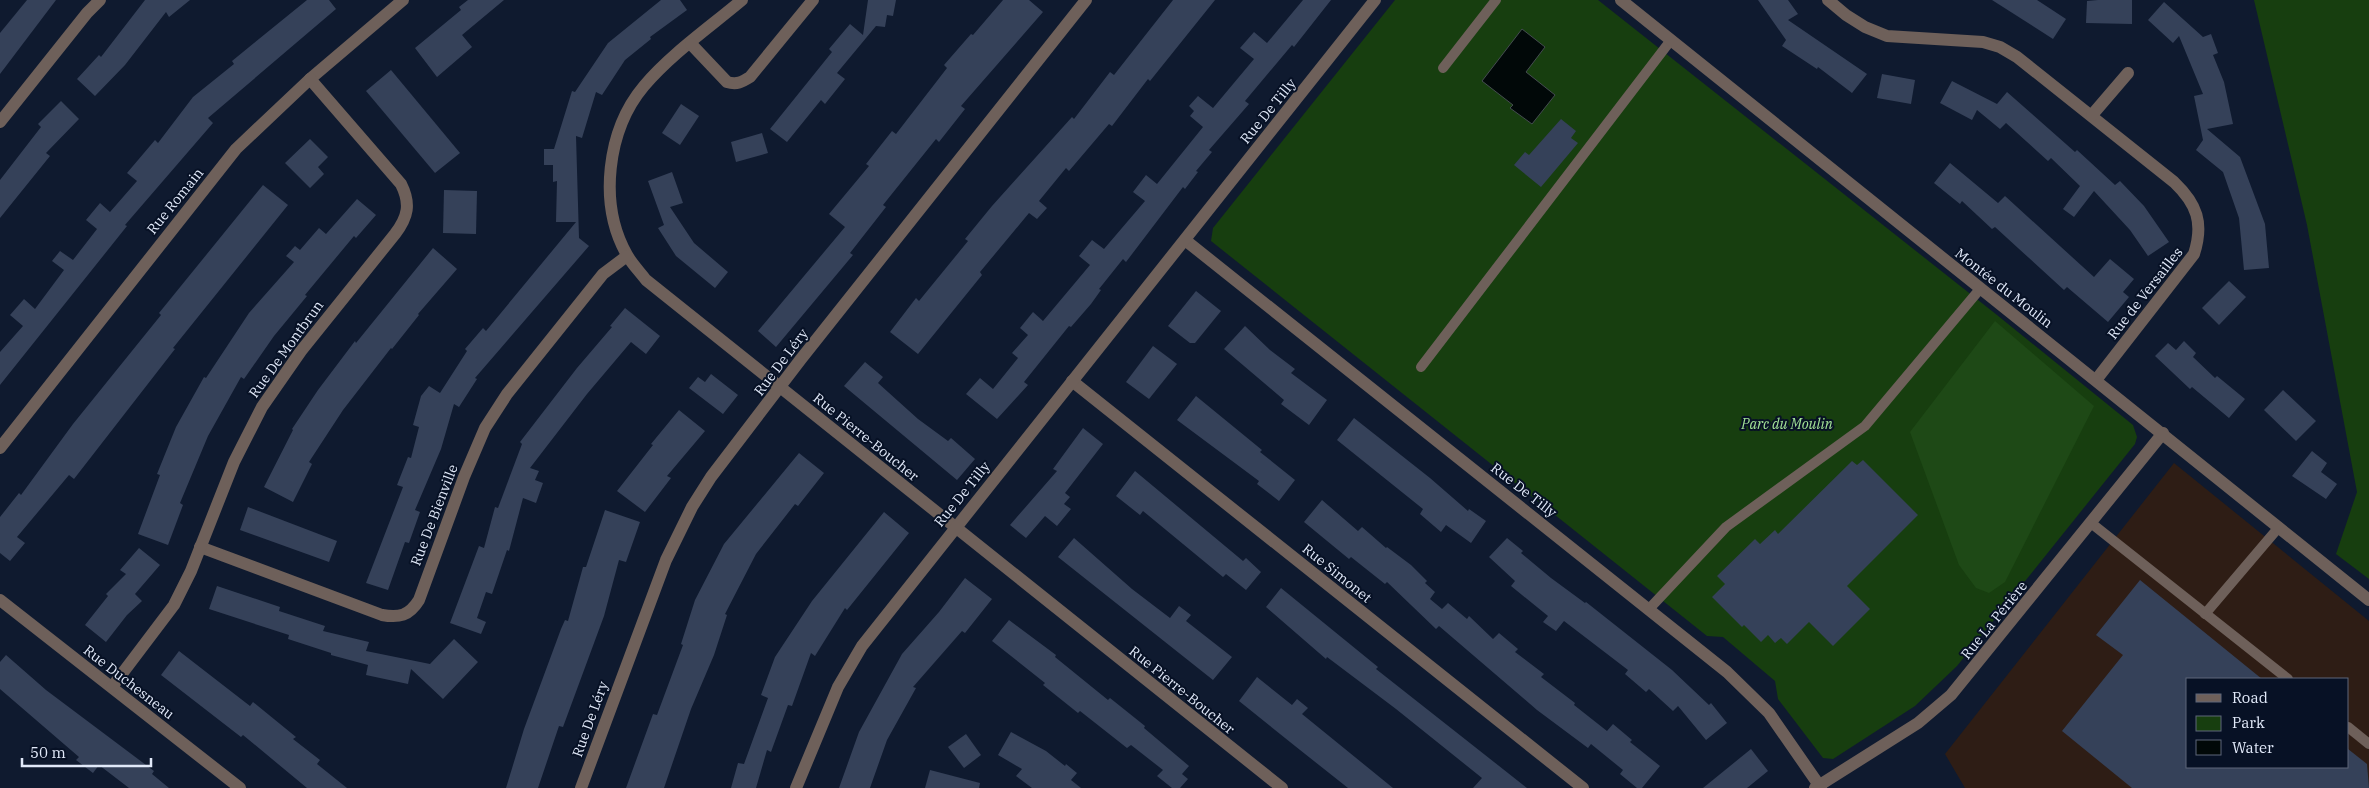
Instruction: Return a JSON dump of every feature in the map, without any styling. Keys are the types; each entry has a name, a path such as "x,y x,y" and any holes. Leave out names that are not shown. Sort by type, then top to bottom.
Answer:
{"street":[{"path":"0,122 87,13 100,0"},
{"name":"Rue Romain","path":"0,448 236,149 310,79 403,0"},
{"name":"Rue Pierre-Boucher","path":"742,0 656,73 624,116 613,151 610,188 616,223 627,256 646,280 1282,788"},
{"path":"691,44 727,82 733,84 742,83 750,77 813,0"},
{"name":"Rue De Léry","path":"581,788 666,560 692,507 711,478 780,388 1086,0"},
{"name":"Rue De Tilly","path":"796,788 835,694 849,667 874,630 1376,0"},
{"name":"Montée du Moulin","path":"1621,0 2369,600"},
{"name":"Rue de Versailles","path":"1828,0 1846,16 1865,27 1887,36 1983,42 2000,47 2017,57 2092,115 2185,192 2193,203 2199,228 2199,240 2191,260 2096,380"},
{"path":"2092,115 2128,73"},
{"name":"Rue De Montbrun","path":"112,687 174,605 200,547 234,462 262,407 302,351 395,234 407,216 408,204 401,184 310,79"},
{"name":"Rue De Tilly","path":"1185,240 1649,609 1752,694 1783,731 1819,787"},
{"name":"Rue De Bienville","path":"200,547 382,615 400,617 407,614 419,600 464,477 486,428 508,394 603,274 627,256"},
{"name":"Rue Simonet","path":"1072,381 1582,788"},
{"name":"Rue La Périère","path":"1819,787 1918,723 1952,696 2163,433"},
{"name":"Rue Duchesneau","path":"0,600 240,788"}],"lane":[{"path":"1443,68 1496,0"},
{"path":"1421,366 1672,40"},
{"path":"1649,609 1726,527 1865,426 1980,288"},
{"path":"2091,523 2287,678"},
{"path":"2205,614 2279,527"},
{"path":"2349,728 2369,744"}],"shaded area":[{"path":"2174,463 2369,621 2369,788 1965,788 1945,754"}],"green space":[{"name":"Parc du Moulin","path":"1395,0 1598,0 1997,315 2133,425 2137,437 2135,444 1957,666 1915,706 1833,759 1823,758 1778,699 1775,681 1723,637 1707,636 1211,241 1213,228"},
{"path":"2254,0 2369,0 2369,579 2336,554 2357,492 2307,225"},
{"path":"1995,321 2094,406 2005,582 1989,593 1976,588 1959,565 1910,432"}],"water":[{"path":"1522,29 1545,47 1526,72 1555,95 1532,124 1510,108 1513,105 1482,81"}],"building":[{"path":"27,0 56,0 0,74 0,33"},
{"path":"145,0 190,0 169,17 166,12 125,65 95,96 77,79 99,55 101,57"},
{"path":"307,0 329,0 336,9 208,118 213,123 125,225 127,226 0,385 0,352 23,326 10,315 24,299 35,309 64,270 52,261 60,251 73,260 97,229 86,220 100,203 110,212 137,181 127,173 155,140 158,143 193,97 234,64 232,61"},
{"path":"468,0 504,0 462,35 472,47 437,77 415,48 461,10 459,7"},
{"path":"661,0 680,0 687,10 650,37 651,39 625,60 602,95 596,92 582,138 576,136 579,238 589,246 475,378 477,379 459,407 454,404 441,449 415,510 420,512 409,543 405,542 388,590 366,583 403,487 397,485 408,457 411,458 419,427 413,425 421,396 429,386 440,393 467,351 465,349 483,328 486,331 576,222 556,222 557,181 553,182 553,165 544,165 544,149 554,149 572,91 575,92 608,43"},
{"path":"868,0 896,0 893,16 887,15 885,27 876,26 837,73 845,79 825,104 821,100 787,142 770,129 832,52 829,49 850,24 863,35"},
{"path":"1003,0 1029,0 1043,12 961,106 965,109 939,142 936,139 883,205 886,207 850,253 853,255 776,347 758,331 845,227 829,214 869,166 866,164 892,131 896,134 947,68 944,65"},
{"path":"1173,0 1215,0 1150,81 1148,79 1112,126 1109,124 1069,171 1066,168 1039,201 1047,208 1037,219 1029,213 980,272 982,275 918,354 890,332 916,298 919,301 968,241 965,239 992,206 1072,117 1074,119 1110,72 1114,75"},
{"path":"1303,0 1331,0 1294,47 1292,45 1245,101 1249,104 1209,150 1212,152 1196,171 1198,172 1185,189 1183,187 1126,262 1123,259 1099,289 1101,290 1091,304 1071,327 1069,326 1024,382 1028,385 997,419 966,394 980,378 993,389 1018,358 1012,353 1028,335 1020,328 1033,312 1043,321 1090,265 1079,256 1092,240 1104,249 1145,201 1133,192 1146,175 1157,184 1203,127 1190,116 1194,111 1189,106 1198,96 1213,108 1254,59 1240,48 1254,32 1267,43"},
{"path":"1758,0 1788,0 1798,14 1788,20 1867,74 1852,93 1818,67 1817,69 1782,46 1786,40"},
{"path":"1992,0 2037,0 2066,19 2053,39"},
{"path":"2132,0 2132,24 2086,23 2087,1"},
{"path":"2164,2 2203,37 2211,34 2218,53 2213,55 2224,82 2233,124 2207,129 2240,157 2265,224 2269,268 2244,270 2239,218 2223,172 2196,150 2203,140 2194,96 2203,94 2179,36 2173,43 2148,20"},
{"path":"391,70 460,153 435,173 366,91"},
{"path":"1882,74 1915,80 1911,104 1877,98"},
{"path":"1952,81 1997,104 2007,92 2075,152 2077,150 2115,185 2120,181 2144,206 2169,242 2148,256 2130,230 2094,191 2074,217 2063,209 2080,186 2051,158 2048,161 2006,123 2000,129 1977,110 1972,120 1940,103"},
{"path":"61,101 79,119 46,153 50,156 0,218 0,180 41,127 38,124"},
{"path":"681,104 699,116 680,145 662,133"},
{"path":"1561,119 1576,131 1571,138 1578,143 1541,187 1514,165 1525,152 1529,155"},
{"path":"762,133 768,153 736,162 731,142"},
{"path":"310,139 328,157 318,167 324,174 310,188 285,163"},
{"path":"1950,163 1998,203 2005,196 2094,277 2110,259 2134,279 2123,292 2129,297 2108,322 2067,287 2064,290 1995,227 1992,229 1962,201 1960,204 1934,183"},
{"path":"672,172 683,203 670,207 694,243 728,272 715,288 676,256 658,228 664,225 648,181"},
{"path":"263,185 288,205 173,348 175,349 74,479 69,475 17,537 25,543 10,561 0,553 0,517 19,493 21,495 73,424 161,315 159,313"},
{"path":"444,190 477,191 476,234 443,233"},
{"path":"357,199 376,215 356,238 354,236 305,295 307,296 274,336 244,379 241,377 208,436 180,503 183,505 168,545 138,534 160,475 157,474 176,427 204,377 206,378 249,313 294,262 286,256 295,246 300,250 319,228 326,234"},
{"path":"433,248 457,269 418,314 343,410 309,462 312,464 293,502 264,487 292,429 318,390 355,341 356,343"},
{"path":"2229,281 2246,297 2219,325 2202,308"},
{"path":"1196,291 1221,311 1195,343 1190,343 1168,326"},
{"path":"625,308 660,336 646,354 631,342 587,394 530,468 539,471 535,480 543,483 536,503 523,498 509,551 507,550 492,594 486,592 477,618 486,622 481,634 450,623 479,546 484,548 495,507 498,508 522,444 520,442"},
{"path":"1245,326 1270,350 1295,369 1291,373 1327,400 1309,425 1281,404 1284,400 1224,349"},
{"path":"2184,341 2196,353 2193,357 2215,378 2217,376 2245,399 2229,418 2192,387 2190,389 2155,356 2168,343 2176,350"},
{"path":"1153,346 1177,364 1149,399 1126,382"},
{"path":"865,362 883,377 878,383 918,419 948,441 951,438 975,459 957,480 844,386"},
{"path":"711,374 738,395 723,414 689,388 698,377 705,382"},
{"path":"2283,390 2316,421 2296,441 2264,410"},
{"path":"1196,396 1262,450 1260,452 1295,480 1279,501 1257,484 1259,481 1177,420"},
{"path":"679,410 705,431 667,476 671,478 645,512 617,491 653,445 651,444"},
{"path":"1354,418 1430,478 1468,511 1469,509 1486,521 1471,543 1446,525 1441,532 1420,514 1423,509 1337,440"},
{"path":"1083,428 1103,444 1065,493 1070,497 1064,504 1071,509 1057,526 1045,516 1026,538 1010,525 1057,471 1053,469"},
{"path":"2312,451 2327,463 2321,472 2337,484 2326,499 2292,476"},
{"path":"799,453 824,473 798,506 795,504 756,554 725,614 727,615 714,655 691,709 664,788 626,788 653,714 657,715 683,645 681,644 695,600 724,544"},
{"path":"1863,460 1918,515 1847,586 1870,609 1833,646 1809,622 1787,644 1781,638 1775,643 1768,635 1761,642 1744,625 1742,627 1712,597 1725,584 1717,576 1755,539 1760,544 1775,530 1778,534 1852,461 1857,465"},
{"path":"1135,471 1243,561 1246,558 1261,572 1246,590 1226,574 1223,577 1143,511 1140,515 1116,496"},
{"path":"1322,500 1358,531 1362,527 1386,548 1411,565 1435,592 1430,599 1442,609 1448,603 1467,619 1469,616 1493,639 1499,633 1518,649 1515,652 1544,674 1541,677 1575,703 1574,705 1607,731 1613,724 1632,740 1630,742 1660,766 1642,788 1637,788 1620,774 1623,770 1591,744 1588,748 1537,710 1439,626 1436,629 1387,582 1385,584 1351,557 1349,559 1304,522"},
{"path":"248,507 337,541 329,562 240,530"},
{"path":"605,510 640,522 626,562 619,560 604,616 563,727 559,726 538,788 506,788 524,729 561,629 565,620 568,621 583,567 586,567"},
{"path":"884,512 909,533 847,610 845,608 815,656 811,653 792,706 788,705 771,752 767,750 756,788 731,788 738,763 744,764 768,698 761,695 775,657 812,601"},
{"path":"1074,538 1132,589 1170,618 1179,606 1191,615 1186,621 1232,657 1213,680 1058,557"},
{"path":"1507,538 1523,551 1521,553 1551,578 1586,602 1672,670 1709,705 1711,703 1727,723 1706,740 1678,706 1673,711 1649,689 1646,692 1625,674 1628,670 1564,621 1556,631 1543,622 1548,616 1511,586 1515,581 1489,557"},
{"path":"139,548 160,565 135,594 142,601 127,615 106,642 85,625 108,596 106,594 126,574 120,570"},
{"path":"965,578 992,599 965,633 962,631 913,687 916,688 887,740 870,788 839,788 859,732 902,654 939,612"},
{"path":"2140,580 2261,678 2186,678 2186,768 2349,768 2349,750 2367,764 2369,788 2132,788 2062,731 2123,655 2096,635"},
{"path":"217,586 280,607 279,611 325,626 323,631 369,642 366,651 430,664 454,639 478,662 443,699 411,669 408,684 366,675 368,665 331,655 331,653 288,639 289,635 209,609"},
{"path":"1281,588 1378,667 1376,669 1527,788 1473,788 1482,778 1396,709 1327,657 1326,659 1266,607"},
{"path":"1009,620 1056,655 1055,657 1108,700 1110,698 1145,726 1144,728 1189,766 1182,774 1188,779 1180,788 1172,788 1157,776 1163,770 1131,745 1127,748 1080,711 1078,713 1043,685 1045,683 992,641"},
{"path":"179,651 250,706 253,702 296,737 293,739 320,760 317,764 347,788 307,788 243,735 241,737 161,675"},
{"path":"6,655 46,690 154,771 152,774 169,788 129,788 99,765 93,773 76,760 79,757 0,689 0,662"},
{"path":"1257,677 1292,705 1297,699 1308,708 1302,714 1393,788 1348,788 1239,701"},
{"path":"1011,732 1046,751 1065,766 1066,764 1077,773 1071,780 1081,788 1032,788 1016,776 1022,769 998,755"},
{"path":"966,734 981,755 964,768 948,747"},
{"path":"1751,749 1768,771 1747,788 1703,788"},
{"path":"930,770 980,783 979,788 925,788"}]}
